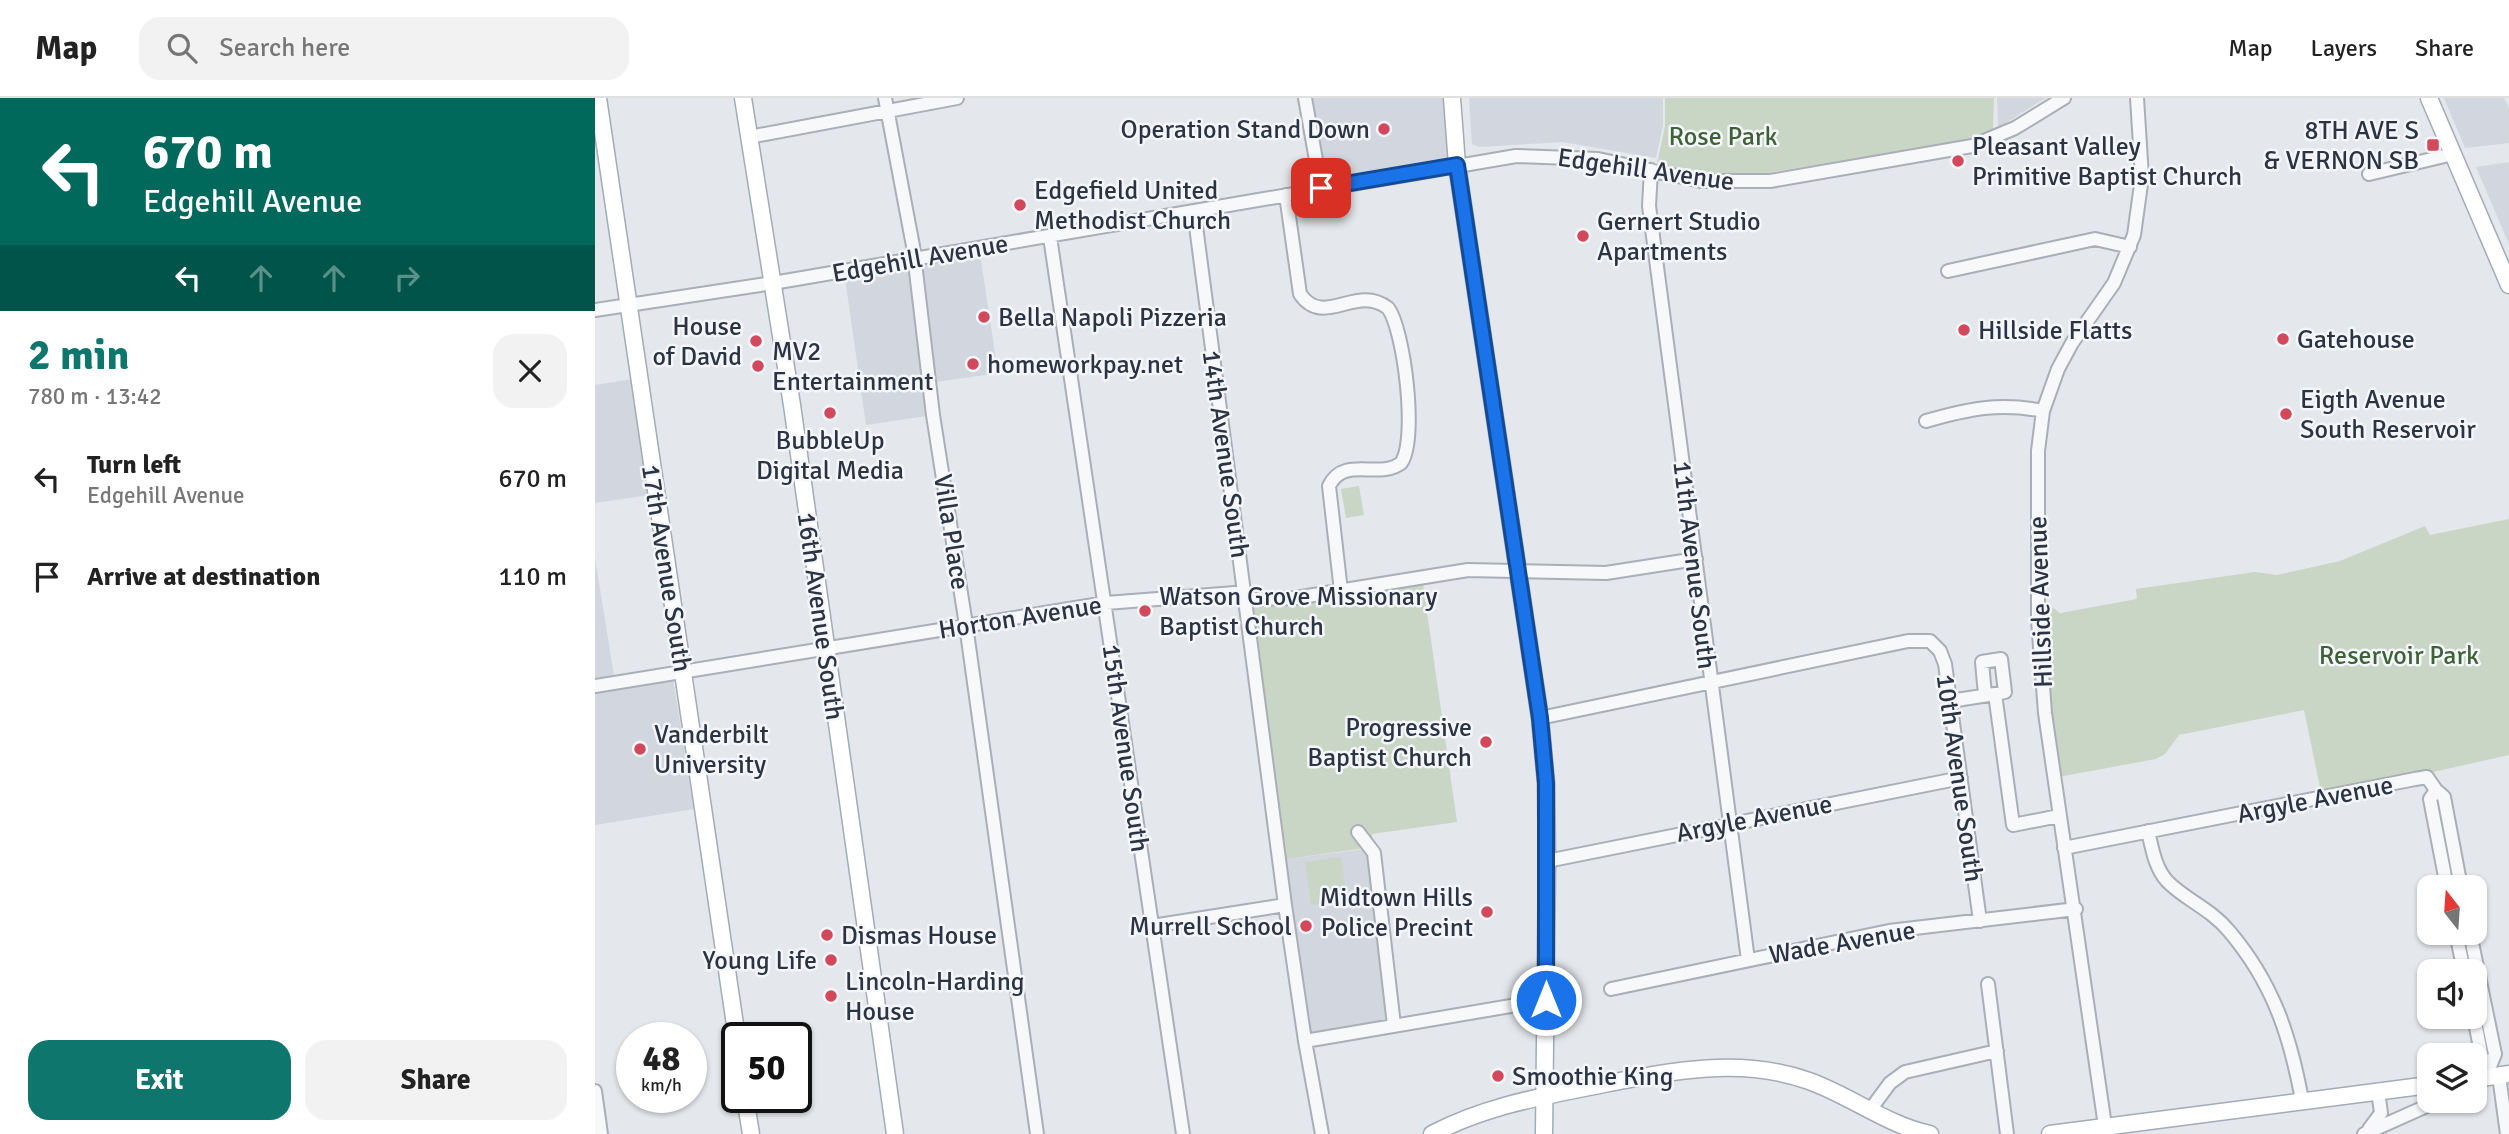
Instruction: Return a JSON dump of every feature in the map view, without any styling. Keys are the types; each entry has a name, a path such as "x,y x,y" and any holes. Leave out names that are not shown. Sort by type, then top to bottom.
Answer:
{"main road":[{"name":"17th Avenue South","path":"599,98 735,1022"},
{"name":"16th Avenue South","path":"743,98 773,283 893,1126"},
{"path":"1452,98 1457,165 1540,718 1546,783 1544,1134"},
{"path":"2429,98 2509,285"},
{"path":"1431,1134 1485,1110 1544,1095 1679,1070 1731,1069 1774,1072 1808,1081 1889,1121 1930,1134"},
{"path":"2050,1134 2417,1086"},
{"path":"748,1113 751,1134"},
{"path":"886,1134 893,1126"}],"street":[{"name":"Villa Place","path":"885,98 913,259 1037,1134"},
{"path":"749,137 957,98"},
{"path":"1305,98 1321,188"},
{"name":"Edgehill Avenue","path":"595,310 1050,237 1516,156 1598,159 1701,181 1739,183 1956,150 2015,128 2064,98"},
{"name":"Hillside Avenue","path":"2105,1126 2045,713 2038,620 2038,451 2043,411 2066,354 2108,292 2130,247 2142,184 2137,98"},
{"path":"2369,174 2453,154"},
{"name":"11th Avenue South","path":"1651,170 1649,206 1748,960"},
{"path":"1286,195 1300,294 1308,304 1319,308 1367,298 1388,308 1395,326 1408,397 1409,443 1401,463 1389,469 1346,470 1336,476 1329,486 1341,591"},
{"name":"14th Avenue South","path":"1194,211 1285,905 1322,1134"},
{"name":"15th Avenue South","path":"1050,237 1106,603 1182,1134"},
{"path":"1948,271 2095,239 2130,247"},
{"path":"1926,421 1982,406 2002,405 2043,411"},
{"name":"Horton Avenue","path":"595,686 1106,603 1235,593 1254,599 1295,598 1468,570 1606,573 1696,559"},
{"name":"10th Avenue South","path":"1710,684 1908,640 1930,641 1940,651 1945,664 1980,921"},
{"path":"1540,718 1710,684"},
{"path":"1951,701 1990,694 2013,825 2059,816"},
{"name":"Argyle Avenue","path":"2064,848 2427,777 2436,790"},
{"name":"Argyle Avenue","path":"1547,861 1730,822 1961,778"},
{"path":"2445,875 2430,799 2436,790 2444,797 2459,875"},
{"path":"2148,831 2154,857 2167,881 2206,907 2228,930 2250,958 2275,999 2292,1046 2302,1100"},
{"path":"1358,832 1374,853 1394,1025"},
{"path":"1152,926 1285,905"},
{"name":"Wade Avenue","path":"1611,989 1889,931 2075,909"},
{"path":"2472,945 2495,1054 2507,1134"},
{"path":"1988,984 2007,1134"},
{"path":"1305,1041 1546,1000"},
{"path":"2476,1029 2482,1058 2498,1072"},
{"path":"1870,1110 1890,1083 1905,1072 1997,1051"},
{"path":"595,1091 601,1134"},
{"path":"2364,1134 2381,1113 2378,1091"},
{"path":"2364,1134 2417,1110"}],"shaded area":[{"path":"1305,98 1452,98 1457,165 1321,188"},
{"path":"1469,98 1663,98 1663,125 1656,158 1562,142 1479,147 1472,144"},
{"path":"1997,98 2045,98 1998,128"},
{"path":"2444,98 2504,98 2509,108 2509,143 2465,148"},
{"path":"2509,162 2509,244 2476,167"},
{"path":"979,247 998,373 929,383 933,415 866,425 844,271"},
{"path":"639,378 656,494 595,503 595,385"},
{"name":"Vanderbilt University","path":"595,558 616,688 673,679 694,809 595,825"},
{"path":"1373,848 1394,1025 1305,1041 1279,860"}],"green space":[{"name":"Rose Park","path":"1665,98 1994,98 1993,130 1954,143 1766,173 1722,175 1657,164 1665,126"},
{"path":"1359,486 1364,515 1346,518 1341,489"},
{"name":"Reservoir Park","path":"2509,519 2509,755 2322,797 2304,710 2179,735 2165,754 2156,759 2053,778 2037,602 2044,601 2060,613 2137,599 2136,589 2255,572 2277,575 2340,561 2425,526 2430,535"},
{"path":"1422,577 1457,822 1372,834 1373,847 1279,860 1244,596 1254,599"},
{"path":"1341,857 1347,900 1311,905 1305,862"}],"place":[{"name":"Operation Stand Down","path":"1384,129"},
{"name":"8TH AVE S & VERNON SB","path":"2433,145"},
{"name":"Pleasant Valley Primitive Baptist Church","path":"1958,161"},
{"name":"Edgefield United Methodist Church","path":"1020,205"},
{"name":"Gernert Studio Apartments","path":"1583,236"},
{"name":"Bella Napoli Pizzeria","path":"984,317"},
{"name":"Hillside Flatts","path":"1964,330"},
{"name":"Gatehouse","path":"2283,339"},
{"name":"House of David","path":"756,341"},
{"name":"homeworkpay.net","path":"973,364"},
{"name":"MV2 Entertainment","path":"758,366"},
{"name":"BubbleUp Digital Media","path":"830,413"},
{"name":"Eigth Avenue South Reservoir","path":"2286,414"},
{"name":"Watson Grove Missionary Baptist Church","path":"1145,611"},
{"name":"Progressive Baptist Church","path":"1486,742"},
{"name":"Vanderbilt University","path":"640,749"},
{"name":"Midtown Hills Police Precint","path":"1487,912"},
{"name":"Murrell School","path":"1306,926"},
{"name":"Dismas House","path":"827,935"},
{"name":"Young Life","path":"831,960"},
{"name":"Lincoln-Harding House","path":"831,996"},
{"name":"Smoothie King","path":"1498,1076"}],"route":[{"path":"1321,188 1457,165 1540,718 1546,783 1546,1000"}]}
